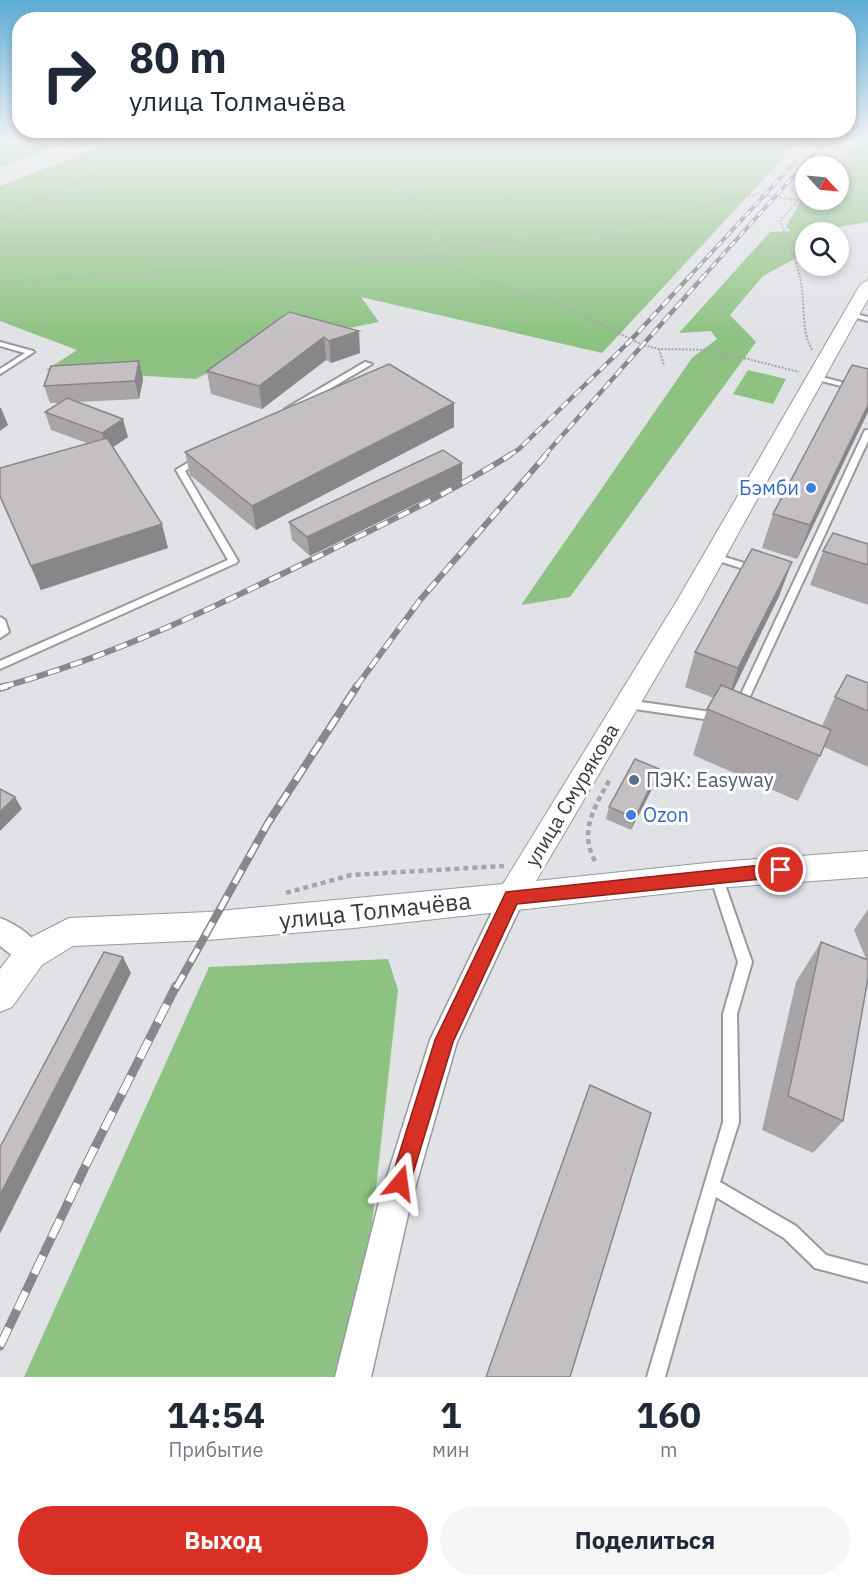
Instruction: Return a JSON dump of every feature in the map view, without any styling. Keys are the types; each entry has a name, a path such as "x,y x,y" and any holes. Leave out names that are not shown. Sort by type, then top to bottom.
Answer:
{"street":[{"name":"улица Смурякова","path":"353,1377 395,1202 444,1040 529,864 628,704 820,371 860,317 868,285"},
{"name":"улица Толмачёва","path":"0,996 31,954 69,932 221,925 716,875 868,864"},
{"path":"0,930 31,954"}],"lane":[{"path":"0,344 32,352 0,372"},
{"path":"279,414 368,364"},
{"path":"820,371 868,391"},
{"path":"628,704 734,719 792,582 868,432"},
{"path":"0,665 233,561 180,470 209,454"},
{"path":"715,556 768,574"},
{"path":"0,620 4,632 0,635"},
{"path":"657,1377 731,1122 730,1014 745,962 716,875"},
{"path":"711,1186 790,1232 821,1262 868,1274"}],"path":[{"path":"0,217 30,204"},
{"path":"420,204 434,216 443,255 448,265 468,277 550,300 630,341 659,349 713,350 820,371"},
{"path":"0,282 443,255 478,243 590,233 713,204"},
{"path":"794,204 780,221 798,262 803,281 808,344 820,371"},
{"path":"849,208 868,211"},
{"path":"659,349 664,365"},
{"path":"700,386 728,353"},
{"path":"284,894 351,875 513,865"}],"green space":[{"path":"0,204 740,204 602,353 361,297 379,322 263,345 196,379 46,370 77,350 0,321"},
{"path":"849,204 868,204 868,222 849,225 849,222 795,222 795,258 763,276 730,315 756,342 570,597 521,605 692,358 717,339 711,331 679,333 770,232 791,231 786,227 796,210 849,210"},
{"path":"748,370 786,379 773,404 733,394"},
{"path":"388,959 398,990 355,1377 24,1377 209,967"}],"building":[{"path":"289,312 359,331 329,341 324,337 259,386 207,371"},
{"path":"139,361 135,381 44,386 51,366"},
{"path":"389,364 454,403 252,506 185,452"},
{"path":"852,365 868,369 868,405 810,525 773,514"},
{"path":"67,398 123,419 102,433 45,412"},
{"path":"107,438 162,524 31,566 0,496 0,468"},
{"path":"443,450 462,463 307,537 289,522"},
{"path":"833,533 868,544 868,565 823,551"},
{"path":"752,549 792,562 738,668 695,652"},
{"path":"847,675 868,683 868,711 835,697"},
{"path":"721,685 831,730 820,756 707,709"},
{"path":"635,759 659,769 635,818 609,807"},
{"path":"0,789 15,797 0,812"},
{"path":"821,942 868,960 868,978 843,1121 788,1096"},
{"path":"104,952 123,957 0,1195 0,1147"},
{"path":"590,1085 651,1113 570,1377 486,1377"}],"railway":[{"path":"688,278 756,204"},
{"path":"702,278 768,204"},
{"path":"508,456 519,449 630,341 689,277"},
{"path":"544,456 703,277"},
{"path":"2,687 84,661 204,611 417,507 510,455"},
{"path":"356,687 420,600 546,455"},
{"path":"0,688 7,686"},
{"path":"176,988 268,823 357,686"},
{"path":"0,1346 84,1169 176,986"}],"place":[{"name":"Бэмби","path":"811,488"},
{"name":"ПЭК: Easyway","path":"634,780"},
{"name":"Ozon","path":"631,815"}],"route":[{"path":"400,1183 444,1040 512,897 781,870"}]}
